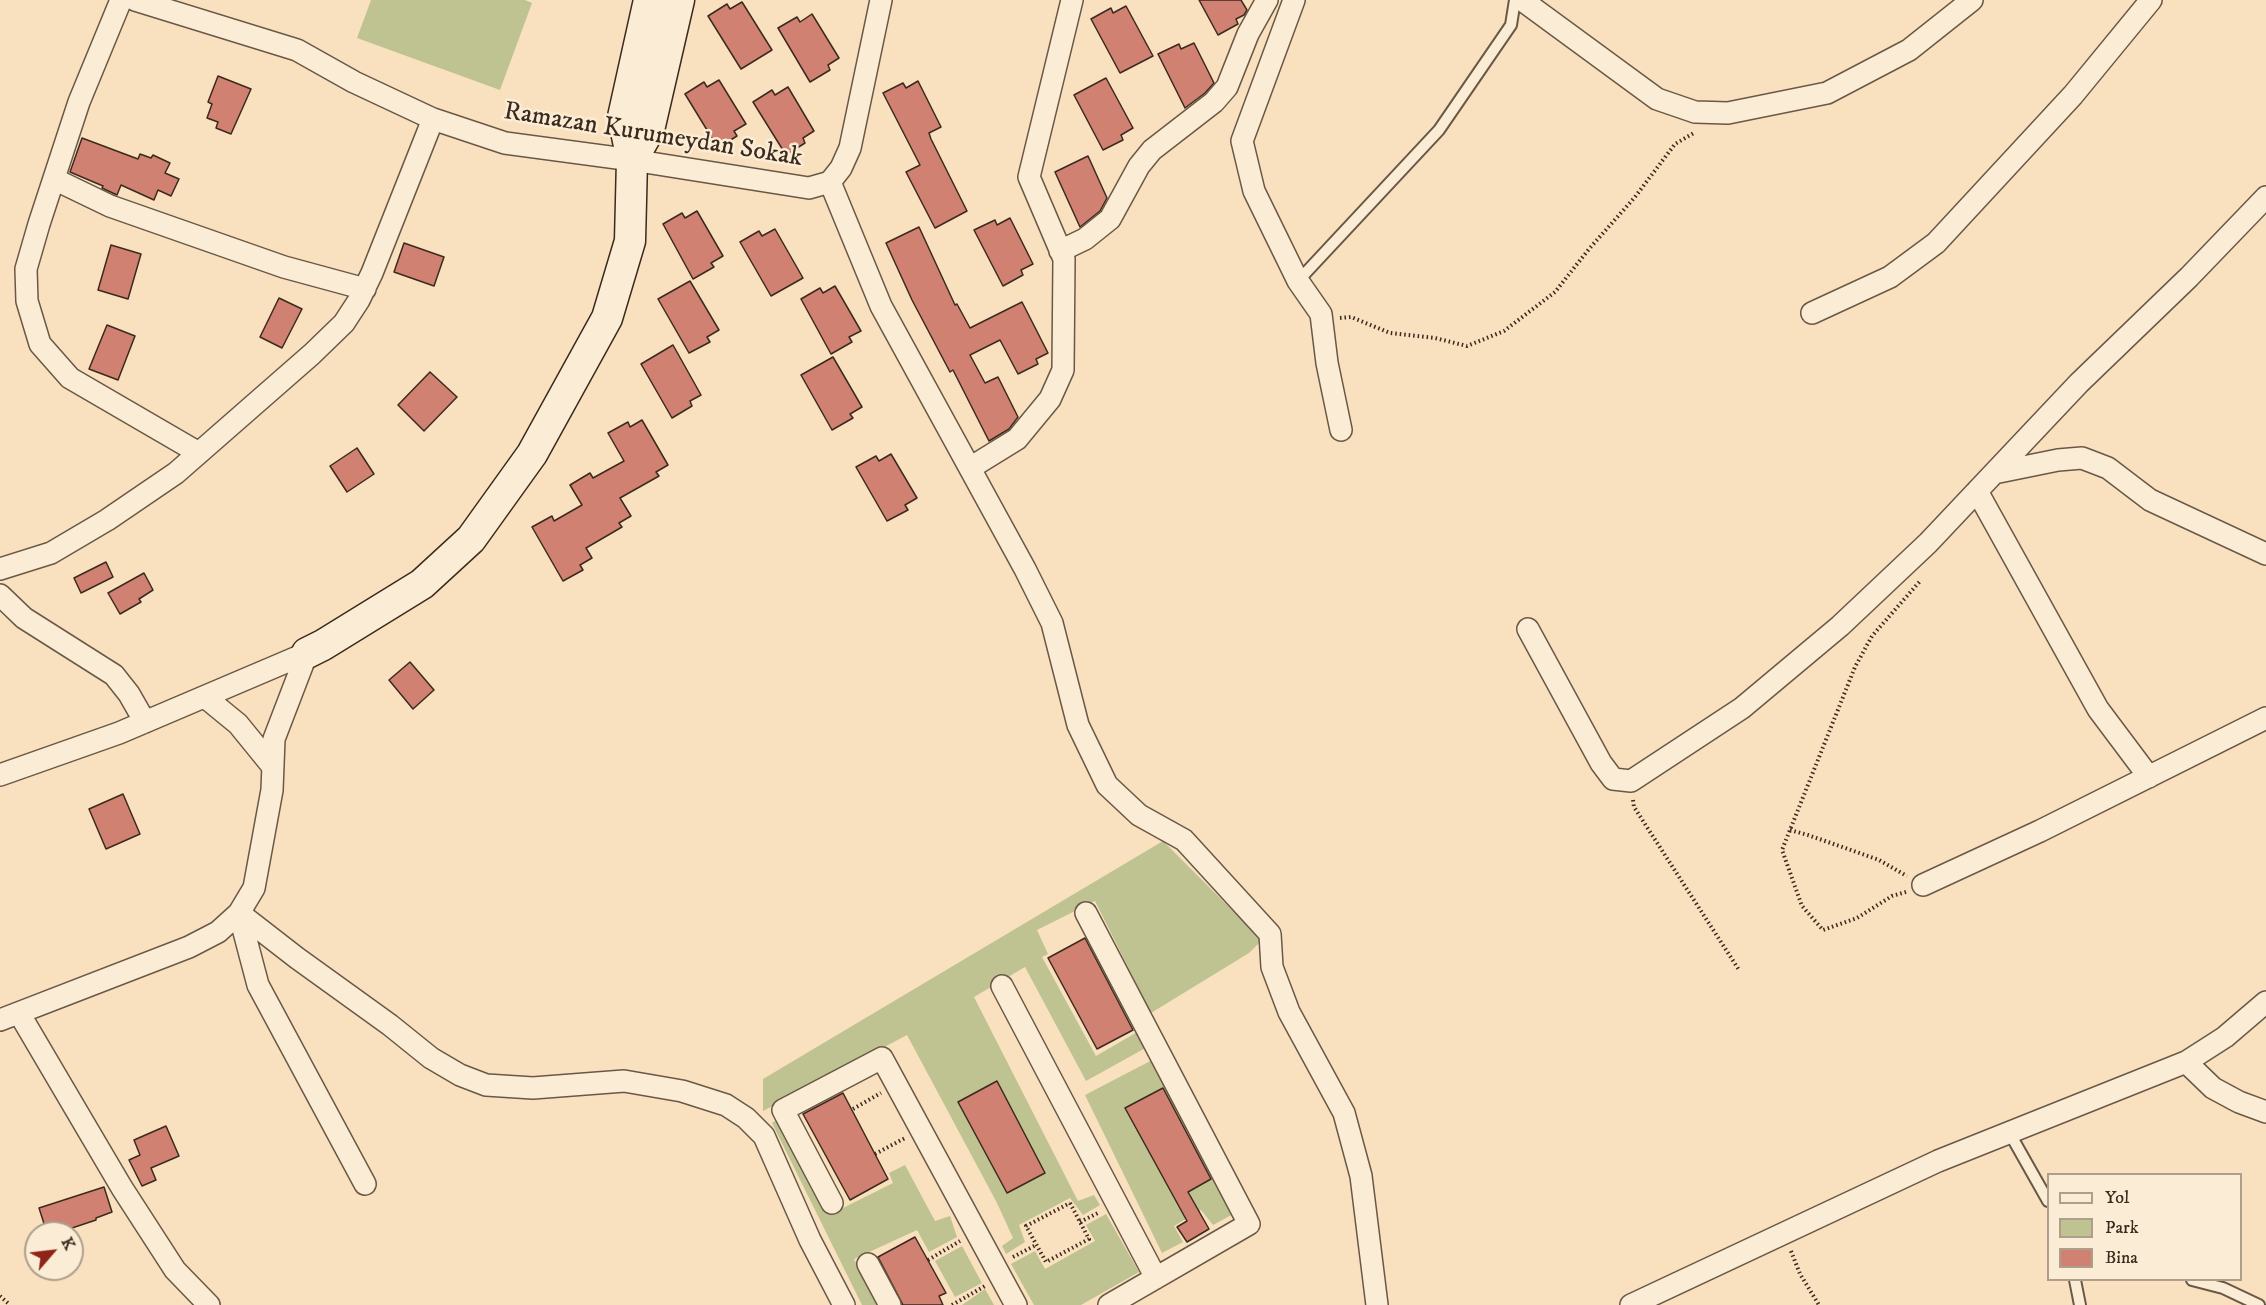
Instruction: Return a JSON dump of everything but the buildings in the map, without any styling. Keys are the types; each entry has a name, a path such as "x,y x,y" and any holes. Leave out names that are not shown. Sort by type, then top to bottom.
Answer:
{"street":[{"path":"121,0 79,102 54,179 26,269 27,301 40,344 70,378 199,453"},
{"name":"Ramazan Kurumeydan Sokak","path":"135,0 297,50 354,82 433,119 505,143 809,188 830,182"},
{"path":"0,775 145,722 323,645 422,584 471,539 532,454 607,318 630,241 632,160 623,117 649,0"},
{"path":"632,160 649,130 679,0"},
{"path":"881,0 850,148 842,168 830,182 881,306 1025,569 1052,623 1078,725 1107,785 1139,815 1184,840 1270,934 1272,966 1289,1012 1344,1113 1361,1176 1377,1305"},
{"path":"970,468 1017,438 1050,399 1063,370 1064,259 1029,177 1072,0"},
{"path":"1060,251 1085,239 1110,219 1139,166 1152,150 1214,102 1227,87 1248,34 1267,0"},
{"path":"1294,0 1242,141 1254,190 1298,280 1321,314 1341,430"},
{"path":"1522,0 1657,99 1695,112 1728,113 1827,93 1909,50 1972,0"},
{"path":"1812,313 1890,277 1936,243 2073,95 2151,0"},
{"path":"0,569 51,553 107,520 176,473 336,331 365,289 433,119"},
{"path":"54,179 110,206 284,267 365,289"},
{"path":"1528,629 1601,763 1613,778 1631,781 1742,708 1840,626 1928,543 2079,383 2189,277 2266,197"},
{"path":"1994,473 2058,460 2082,458 2108,468 2150,500 2266,554"},
{"path":"1977,491 2098,709 2149,777"},
{"path":"0,595 24,618 114,675 129,694 145,722"},
{"path":"208,1305 175,1270 9,1017 189,948 218,932 239,913 254,888 272,790 274,739 307,653"},
{"path":"204,697 238,724 273,767"},
{"path":"1923,885 2040,831 2266,718"},
{"path":"239,913 258,985 365,1184"},
{"path":"239,913 431,1058 460,1075 486,1085 533,1088 624,1081 682,1091 726,1105 746,1118 764,1136 810,1240 844,1305"},
{"path":"1086,913 1250,1224 1109,1305"},
{"path":"1002,986 1156,1278"},
{"path":"1630,1305 1938,1161 2186,1062 2225,1037 2266,1002"},
{"path":"832,1203 783,1110 882,1058 1016,1305"},
{"path":"2186,1062 2213,1088 2239,1102 2266,1112"},
{"path":"868,1264 891,1305"}],"lane":[{"path":"1298,280 1439,130 1511,25 1515,0"},
{"path":"2009,1132 2047,1198"},
{"path":"2075,1281 2080,1305"},
{"path":"2196,1281 2223,1288 2259,1305"}],"path":[{"path":"1322,320 1351,316 1390,333 1435,338 1467,346 1504,331 1555,292 1635,197 1675,144 1728,113"},
{"path":"1923,885 1892,897 1857,918 1823,930 1802,906 1782,850 1855,667 1872,636 1924,576"},
{"path":"1631,781 1634,807 1739,970"},
{"path":"1790,831 1879,860 1923,885"},
{"path":"853,1109 897,1083"},
{"path":"875,1154 921,1129"},
{"path":"1070,1203 1089,1239 1046,1262 1036,1245 1026,1226 1070,1203"},
{"path":"928,1260 976,1232"},
{"path":"1784,1233 1800,1275 1819,1305"},
{"path":"951,1305 1036,1245"},
{"path":"0,1296 10,1305"}],"green space":[{"path":"371,0 525,0 532,3 500,90 357,38"},
{"path":"1163,841 1262,940 1249,953 1151,1013 1095,901 1037,930 1048,954 1042,957 1096,1056 1139,1031 1149,1046 1086,1081 1025,967 974,997 1078,1201 1094,1195 1100,1205 1083,1215 1070,1198 1019,1225 1025,1242 1006,1254 1002,1246 1013,1238 997,1203 907,1035 763,1111 763,1079"},
{"path":"1156,1058 1237,1212 1213,1225 1201,1210 1174,1226 1183,1242 1162,1253 1085,1095"},
{"path":"779,1118 829,1215 893,1183 889,1173 905,1165 935,1221 950,1216 957,1237 929,1252 917,1230 854,1259 877,1305 862,1305 772,1123"},
{"path":"1106,1214 1139,1272 1081,1305 1034,1305 1011,1264 1035,1251 1045,1269 1095,1241 1086,1225"},
{"path":"962,1246 982,1283 955,1297 935,1261"},
{"path":"985,1289 994,1305 962,1305"}]}
